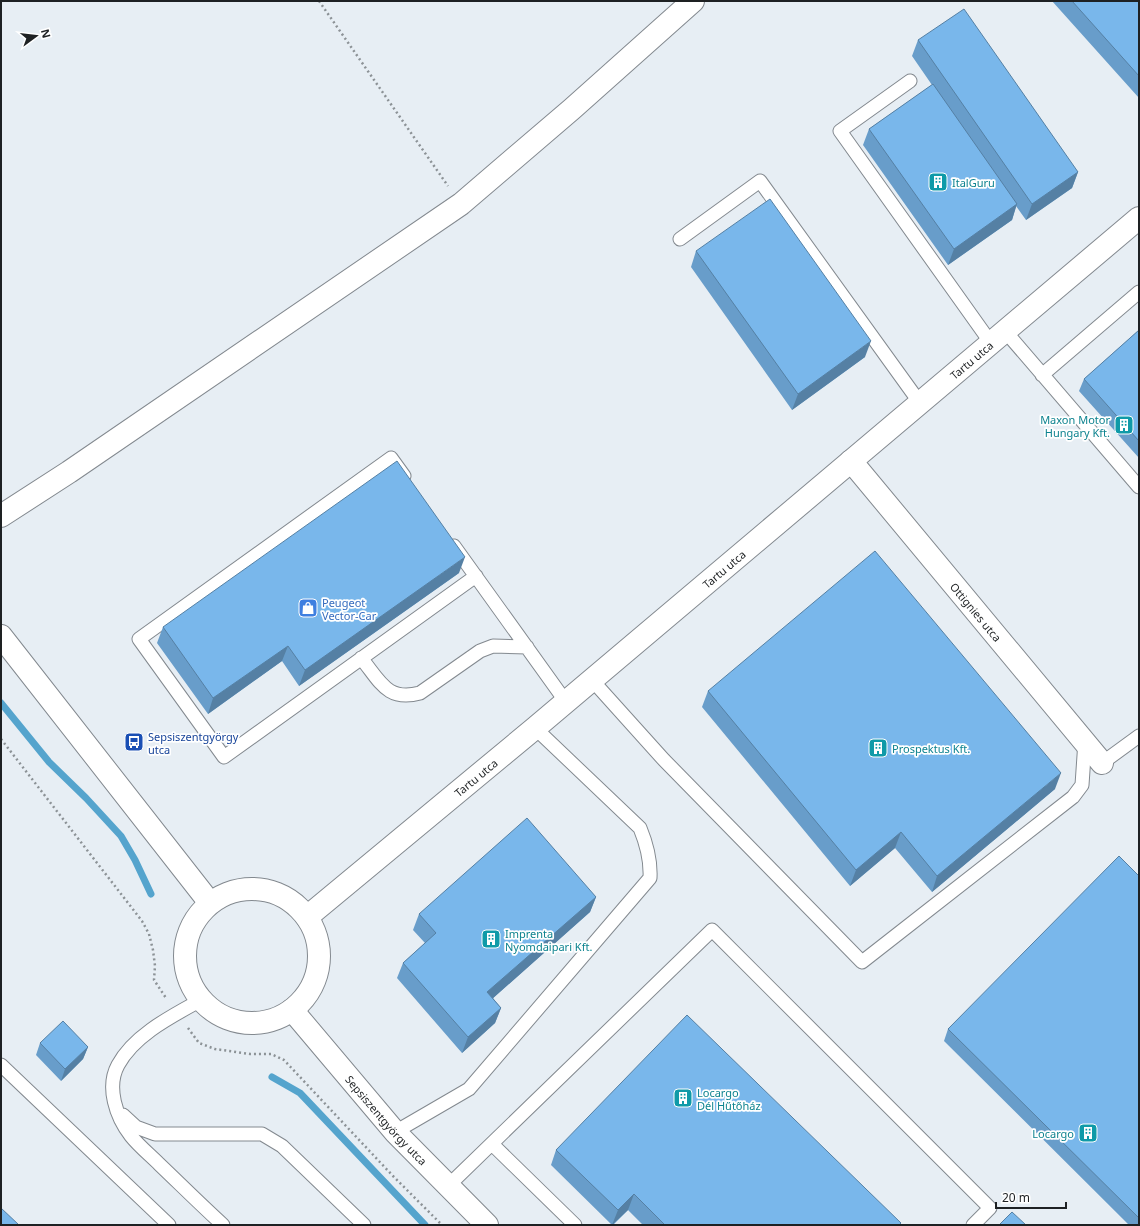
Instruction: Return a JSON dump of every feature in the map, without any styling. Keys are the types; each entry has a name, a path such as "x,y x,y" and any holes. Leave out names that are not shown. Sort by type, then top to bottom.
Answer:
{"street":[{"path":"1,516 69,472 461,204 572,109 693,1"},
{"name":"Tartu utca","path":"307,917 566,702 1139,218"},
{"name":"Ottignies utca","path":"851,461 1102,762"},
{"path":"1,636 210,903"},
{"path":"256,889 273,893 289,900 307,917 317,938 319,962 313,984 308,994 292,1010 270,1021 245,1024 221,1016 210,1010 201,1000 192,986 185,968 185,944 194,921 210,903 232,892 256,889"},
{"name":"Sepsiszentgyörgy utca","path":"292,1010 394,1132 486,1225"}],"lane":[{"path":"910,81 840,131 998,337 1042,375 1139,487"},
{"path":"680,239 760,181 920,403"},
{"path":"1042,375 1139,292"},
{"path":"414,489 391,458 139,639 224,757 476,576"},
{"path":"449,538 566,702"},
{"path":"361,658 387,690 398,696 409,696 420,693 480,651 492,646 527,647"},
{"path":"592,680 664,760 862,962 1074,797 1082,785 1085,741"},
{"path":"394,1132 469,1089 650,878 651,864 647,844 640,828 535,728"},
{"path":"1102,762 1139,736"},
{"path":"448,1186 712,930 990,1208 973,1225"},
{"path":"201,1000 147,1034 131,1048 118,1063 113,1074 112,1085 116,1108 131,1136 222,1225"},
{"path":"1,1065 170,1225"},
{"path":"116,1108 136,1127 155,1134 262,1134 273,1139 364,1225"},
{"path":"492,1144 575,1225"}],"path":[{"path":"319,1 461,204"}],"building":[{"path":"1072,1 1139,1 1139,76"},
{"path":"964,9 1078,172 1032,204 918,40"},
{"name":"ItalGuru","path":"933,84 1017,204 954,249 869,129"},
{"path":"770,199 871,341 798,394 696,251"},
{"name":"Maxon Motor Hungary Kft.","path":"1139,330 1139,441 1084,379"},
{"name":"Peugeot Vector-Car","path":"397,461 465,557 305,670 288,646 213,698 163,627"},
{"name":"Prospektus Kft.","path":"875,551 1061,773 937,876 901,832 856,870 708,691"},
{"name":"Imprenta Nyomdaipari Kft.","path":"527,818 596,897 487,992 501,1008 468,1037 403,963 436,933 419,914"},
{"name":"Locargo","path":"1119,856 1139,876 1139,1218 948,1029"},
{"name":"Locargo Dél Hűtőház","path":"687,1015 901,1223 899,1225 665,1225 634,1194 618,1210 556,1150"},
{"path":"63,1021 88,1047 65,1069 40,1043"},
{"path":"1,1208 19,1225 1,1225"},
{"path":"1012,1212 1026,1225 999,1225"}],"waterway":[{"path":"1,703 49,762 86,798 121,836 135,860 151,894"},
{"path":"272,1077 300,1093 425,1225"}],"place":[{"name":"ItalGuru","path":"938,182"},
{"name":"Maxon Motor Hungary Kft.","path":"1124,425"},
{"name":"Peugeot Vector-Car","path":"308,608"},
{"name":"Sepsiszentgyörgy utca","path":"134,742"},
{"name":"Prospektus Kft.","path":"878,748"},
{"name":"Imprenta Nyomdaipari Kft.","path":"491,939"},
{"name":"Locargo Dél Hűtőház","path":"683,1098"},
{"name":"Locargo","path":"1088,1133"}]}
